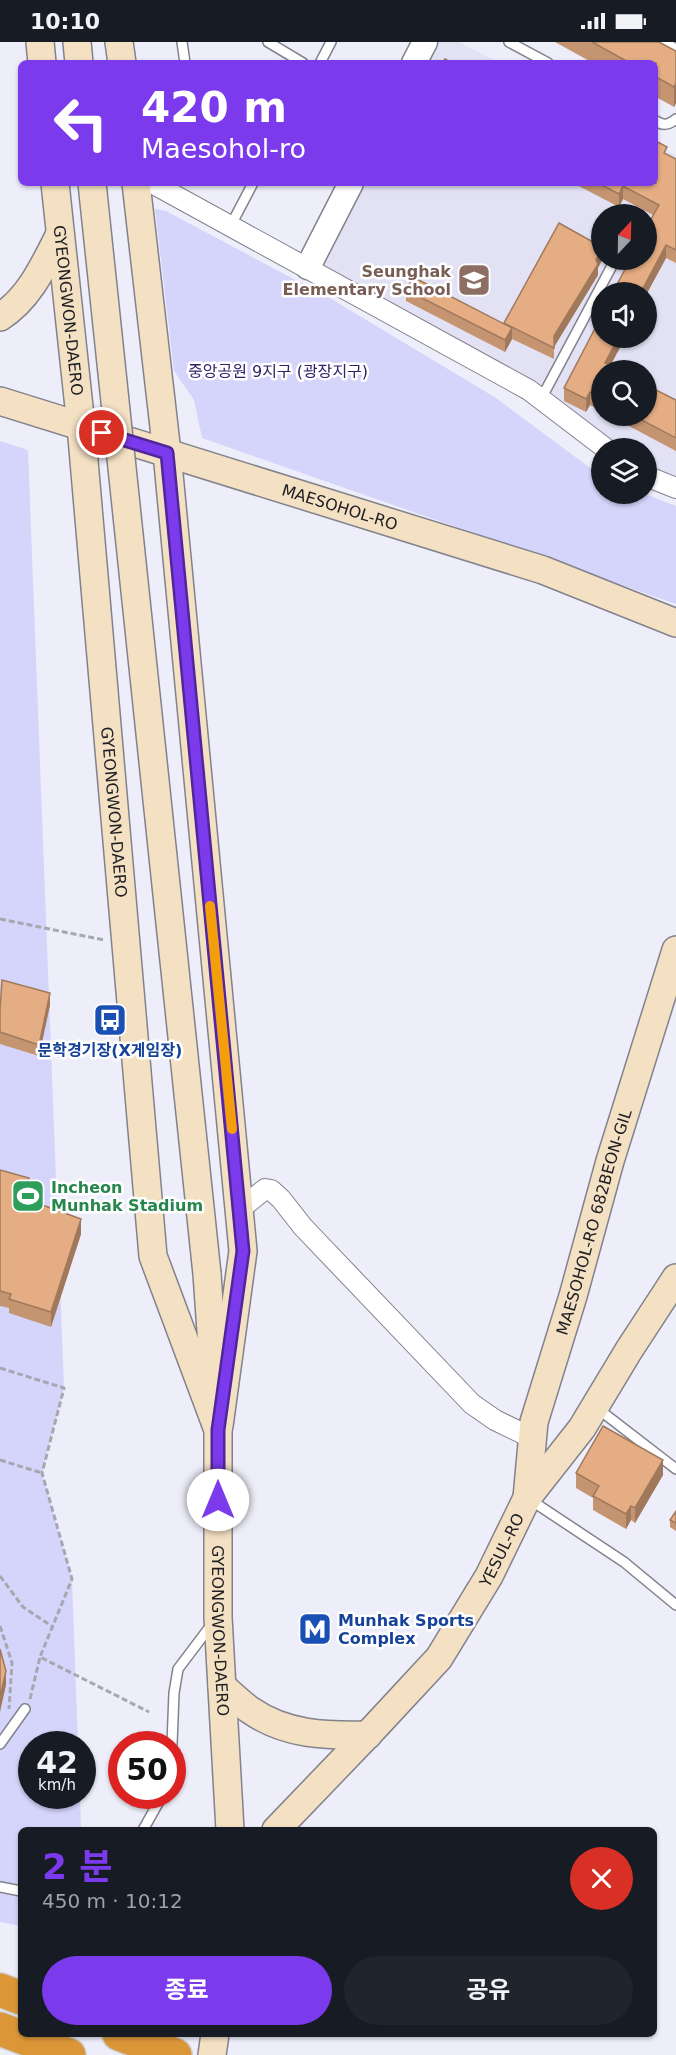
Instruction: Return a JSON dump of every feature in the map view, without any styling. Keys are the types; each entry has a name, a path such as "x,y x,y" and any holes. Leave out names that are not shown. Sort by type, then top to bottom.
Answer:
{"highway":[{"path":"0,1990 18,1997"},
{"path":"0,2029 18,2036"},
{"path":"21,2037 69,2055"},
{"path":"127,2037 175,2055"}],"main road":[{"path":"40,42 42,60"},
{"path":"77,42 79,60"},
{"path":"119,42 122,60"},
{"name":"GYEONGWON-DAERO","path":"55,186 81,426 153,1256 218,1430"},
{"name":"GYEONGWON-DAERO","path":"92,186 207,1274 218,1430 218,1617 230,1827"},
{"name":"GYEONGWON-DAERO","path":"136,186 167,453 243,1251 218,1430"},
{"path":"0,317 10,311 35,282 60,234"},
{"name":"MAESOHOL-RO","path":"0,401 543,570 676,622"},
{"name":"MAESOHOL-RO 682BEON-GIL","path":"527,1497 534,1422 573,1296 610,1161 676,950"},
{"name":"YESUL-RO","path":"279,1827 439,1658 489,1576 527,1497 582,1428 676,1278"},
{"path":"222,1686 250,1710 282,1725 309,1734 368,1735"},
{"path":"212,2055 215,2037"}],"street":[{"path":"416,60 425,42"},
{"path":"158,186 519,384 592,438"},
{"path":"308,267 349,186"},
{"path":"657,480 676,488"},
{"path":"239,1210 265,1189 271,1190 303,1227 472,1404 495,1420 532,1438"}],"lane":[{"path":"182,42 185,60"},
{"path":"268,42 298,60"},
{"path":"322,60 331,42"},
{"path":"509,42 542,60"},
{"path":"664,42 676,49"},
{"path":"658,123 670,124 676,119"},
{"path":"231,225 251,186"},
{"path":"541,399 610,270"},
{"path":"595,1406 676,1469"},
{"path":"527,1497 624,1562 676,1605"},
{"path":"173,1731 174,1693 178,1669 218,1617"},
{"path":"0,1744 25,1709"},
{"path":"145,1827 155,1809"},
{"path":"0,1887 18,1890"}],"path":[{"path":"0,919 126,944"},
{"path":"0,1368 64,1388 42,1473 72,1579 40,1657 31,1696 25,1709"},
{"path":"0,1460 42,1473"},
{"path":"0,1576 23,1607 53,1627"},
{"path":"0,1626 12,1663 9,1713"},
{"path":"40,1657 149,1712"}],"shaded area":[{"path":"425,42 459,42 493,60 416,60"},
{"name":"Seunghak Elementary School","path":"658,146 676,155 676,488 657,480 657,438 591,439 308,267 349,186 658,186"}],"green space":[{"name":"중앙공원 9지구 (광장지구)","path":"155,209 166,211 333,300 496,398 591,469 591,504 657,504 657,499 676,506 676,604 202,438 194,400 174,371"},
{"name":"Incheon Munhak Stadium","path":"0,441 28,450 64,1388 42,1473 72,1579 78,1731 18,1731 18,1809 80,1809 81,1827 18,1827 18,1925 0,1922"}],"building":[{"path":"592,42 659,42 676,51 676,83 674,87 658,78 658,60 625,60"},
{"path":"658,142 667,147 664,153 676,159 676,250 666,245 657,262 657,209 659,205 623,186 658,186"},
{"path":"604,186 623,186 619,194"},
{"path":"559,223 591,241 591,270 594,270 554,336 554,348 504,323"},
{"path":"625,270 653,270 646,282 618,282"},
{"path":"413,277 512,328 505,340 406,290"},
{"path":"591,336 591,348 613,348 607,360 591,360 591,392 586,399 564,388"},
{"path":"657,390 676,400 676,438 653,426 657,426"},
{"path":"2,980 50,993 39,1045 0,1032"},
{"path":"0,1170 29,1178 23,1198 81,1219 51,1312 9,1299 11,1294 0,1291"},
{"path":"603,1426 663,1460 635,1508 631,1506 626,1514 593,1496 599,1486 576,1473"},
{"path":"676,1511 676,1523 670,1520"},
{"path":"0,1649 6,1671 0,1697"}],"slow traffic":[{"path":"210,906 232,1129"}],"place":[{"name":"Seunghak Elementary School","path":"474,280"},
{"name":"문학경기장(X게임장)","path":"110,1020"},
{"name":"Incheon Munhak Stadium","path":"28,1196"},
{"name":"Munhak Sports Complex","path":"315,1629"}],"route":[{"path":"102,433 167,453 243,1251 218,1430 218,1500"}]}
